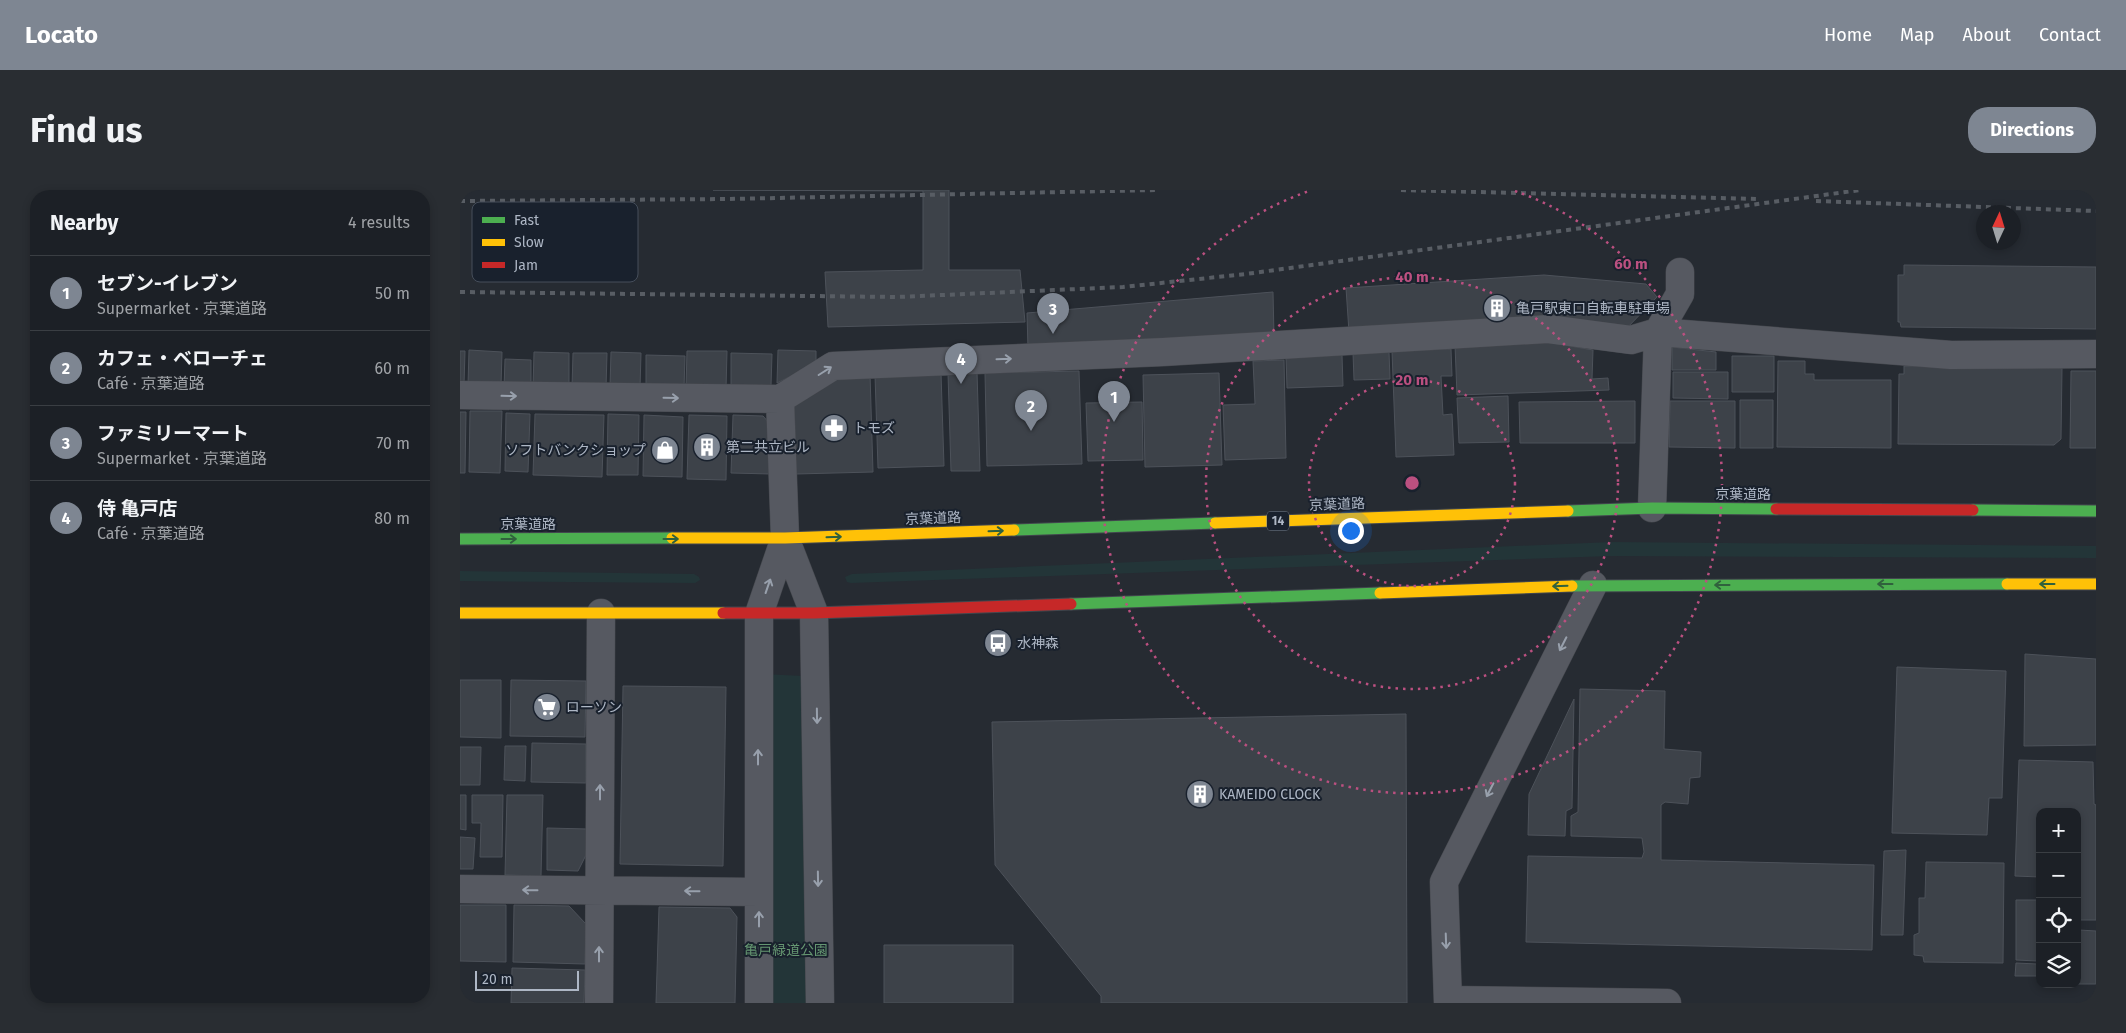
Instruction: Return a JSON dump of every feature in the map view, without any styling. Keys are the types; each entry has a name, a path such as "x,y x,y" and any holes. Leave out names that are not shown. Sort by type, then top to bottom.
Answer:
{"highway":[{"name":"京葉道路","path":"460,539 785,538 1652,508 2096,511"},
{"path":"460,613 814,613 1593,585 2096,584"}],"street":[{"path":"1652,508 1658,332 1680,294 1680,272"},
{"path":"460,395 780,399 834,366 1163,352 1548,329 1631,340 1658,332 1951,355 2096,354"},
{"path":"780,399 785,538 814,613 820,1003"},
{"path":"759,1003 758,614 785,538"},
{"path":"1593,585 1444,882 1448,1002 1667,1003"},
{"path":"598,1003 601,613"},
{"path":"460,889 759,892"}],"green space":[{"path":"1612,542 2096,546 2096,558 1611,556 851,583 847,582 845,577 852,574"},
{"path":"460,571 694,574 700,580 695,583 460,581"},
{"name":"亀戸緑道公園","path":"763,674 803,676 807,1003 767,1003"}],"building":[{"path":"713,190 949,190 949,270 1020,270 1025,322 828,327 825,272 923,270 923,191"},
{"path":"1904,265 2096,267 2096,329 1901,327 1900,322 1898,322 1898,275 1904,275"},
{"name":"亀戸駅東口自転車駐車場","path":"1544,275 1646,284 1657,297 1624,331 1349,332 1346,288"},
{"path":"1273,292 1274,336 1028,349 1027,313"},
{"path":"1548,342 1593,350 1592,379 1608,378 1609,390 1457,395 1455,345"},
{"path":"1672,347 1716,352 1716,370 1672,370"},
{"path":"1451,349 1452,376 1441,376 1443,415 1452,414 1454,455 1396,457 1392,351"},
{"path":"469,350 502,352 501,386 468,385"},
{"path":"778,350 816,351 816,364 777,383"},
{"path":"460,351 465,351 464,385 460,385"},
{"path":"687,351 727,351 726,389 686,388"},
{"path":"534,352 569,353 569,388 533,388"},
{"path":"611,352 641,353 640,388 610,387"},
{"path":"1389,352 1390,379 1354,380 1353,353"},
{"path":"573,353 607,353 606,388 572,387"},
{"path":"731,353 772,354 771,386 731,385"},
{"path":"646,355 685,356 684,388 646,387"},
{"path":"1342,355 1343,386 1287,388 1286,356"},
{"path":"1732,356 1774,356 1774,392 1732,392"},
{"path":"505,359 531,360 531,389 504,389"},
{"path":"1284,360 1286,458 1225,460 1223,405 1255,404 1253,361"},
{"path":"1778,361 1805,361 1805,374 1814,374 1814,380 1891,380 1891,448 1777,447"},
{"path":"1904,366 2062,368 2061,439 2054,445 1898,444 1899,374 1904,374"},
{"path":"1079,371 1082,464 987,466 985,373"},
{"path":"2071,371 2096,371 2096,448 2070,448"},
{"path":"977,372 980,471 951,471 948,373"},
{"path":"1673,372 1728,372 1728,399 1673,398"},
{"path":"941,373 944,466 878,468 875,375"},
{"path":"1219,373 1222,465 1145,467 1143,375"},
{"path":"870,374 873,472 796,474 794,400 833,376"},
{"path":"1508,396 1509,442 1459,443 1457,398"},
{"path":"1740,400 1773,400 1773,448 1740,448"},
{"path":"1635,401 1635,443 1520,443 1519,402"},
{"path":"1670,401 1735,401 1735,448 1669,447"},
{"path":"1142,402 1143,460 1088,461 1086,403"},
{"path":"470,411 502,411 500,473 469,472"},
{"path":"460,412 466,412 465,473 460,473"},
{"path":"506,413 530,414 528,472 505,471"},
{"path":"535,414 604,415 602,477 533,475"},
{"path":"608,414 639,415 638,475 607,475"},
{"path":"644,415 683,417 682,477 643,476"},
{"name":"第二共立ビル","path":"689,415 727,416 726,480 687,479"},
{"path":"733,415 763,416 771,425 771,474 731,473"},
{"path":"2025,654 2096,659 2096,745 2024,746"},
{"path":"1897,667 2006,671 2002,798 1989,798 1987,835 1892,833"},
{"path":"460,680 501,680 501,738 460,737"},
{"path":"511,680 586,681 585,737 510,736"},
{"path":"623,686 726,687 723,866 620,864"},
{"path":"1580,689 1665,691 1664,749 1701,752 1700,777 1690,778 1688,804 1665,802 1661,805 1661,860 1874,865 1872,950 1526,942 1528,856 1642,858 1644,852 1642,838 1571,836 1571,816 1578,812"},
{"path":"1574,699 1572,808 1566,811 1565,836 1528,835 1529,794"},
{"name":"KAMEIDO CLOCK","path":"1406,714 1407,1003 1101,1003 1101,996 995,865 992,722"},
{"path":"532,743 586,744 586,783 531,782"},
{"path":"505,746 526,746 525,781 504,780"},
{"path":"460,747 481,747 480,785 460,785"},
{"path":"2019,760 2093,762 2094,804 2096,805 2096,920 2081,920 2081,808 2036,808 2036,877 2015,876"},
{"path":"460,795 466,795 466,830 460,829"},
{"path":"472,795 503,795 502,857 480,857 481,823 472,823"},
{"path":"507,795 543,795 541,876 505,875"},
{"path":"547,828 588,829 586,855 578,871 547,870"},
{"path":"460,837 475,838 473,869 460,869"},
{"path":"1906,850 1903,935 1881,935 1884,851"},
{"path":"1926,862 2004,863 2003,963 1924,962 1923,956 1914,955 1914,935 1919,933 1919,898 1925,898"},
{"path":"2016,900 2036,900 2036,961 2016,960"},
{"path":"460,905 506,905 506,962 460,961"},
{"path":"514,905 569,906 586,924 585,964 513,962"},
{"path":"659,907 730,908 737,917 735,1003 656,1003"},
{"path":"2081,930 2096,931 2096,984 2081,984"},
{"path":"884,945 1013,945 1013,1003 884,1003"},
{"path":"2016,963 2036,964 2036,976 2015,976"},
{"path":"512,968 585,970 584,1003 511,1003"}],"railway":[{"path":"460,201 729,199 1157,190"},
{"path":"1401,190 1756,199"},
{"path":"460,292 897,297 1123,287 1246,274 1860,190"},
{"path":"1816,201 2096,211"}],"traffic: fast":[{"path":"1568,511 1652,508 1776,509"},
{"path":"1973,510 2096,511"},
{"path":"1014,530 1215,523"},
{"path":"460,539 672,538"},
{"path":"1572,586 2007,584"},
{"path":"1071,604 1380,593"}],"traffic: slow":[{"path":"1215,523 1568,511"},
{"path":"672,538 785,538 1014,530"},
{"path":"2007,584 2096,584"},
{"path":"1380,593 1572,586"},
{"path":"460,613 723,613"}],"traffic: jam":[{"path":"1776,509 1973,510"},
{"path":"723,613 814,613 1071,604"}],"place":[{"name":"亀戸駅東口自転車駐車場","path":"1497,308"},
{"name":"ファミリーマート","path":"1053,334"},
{"name":"侍 亀戸店","path":"961,384"},
{"name":"セブン-イレブン","path":"1114,422"},
{"name":"トモズ","path":"834,428"},
{"name":"カフェ・ベローチェ","path":"1031,431"},
{"name":"第二共立ビル","path":"707,447"},
{"name":"ソフトバンクショップ","path":"665,450"},
{"name":"水神森","path":"998,643"},
{"name":"ローソン","path":"547,707"},
{"name":"KAMEIDO CLOCK","path":"1200,794"}]}
